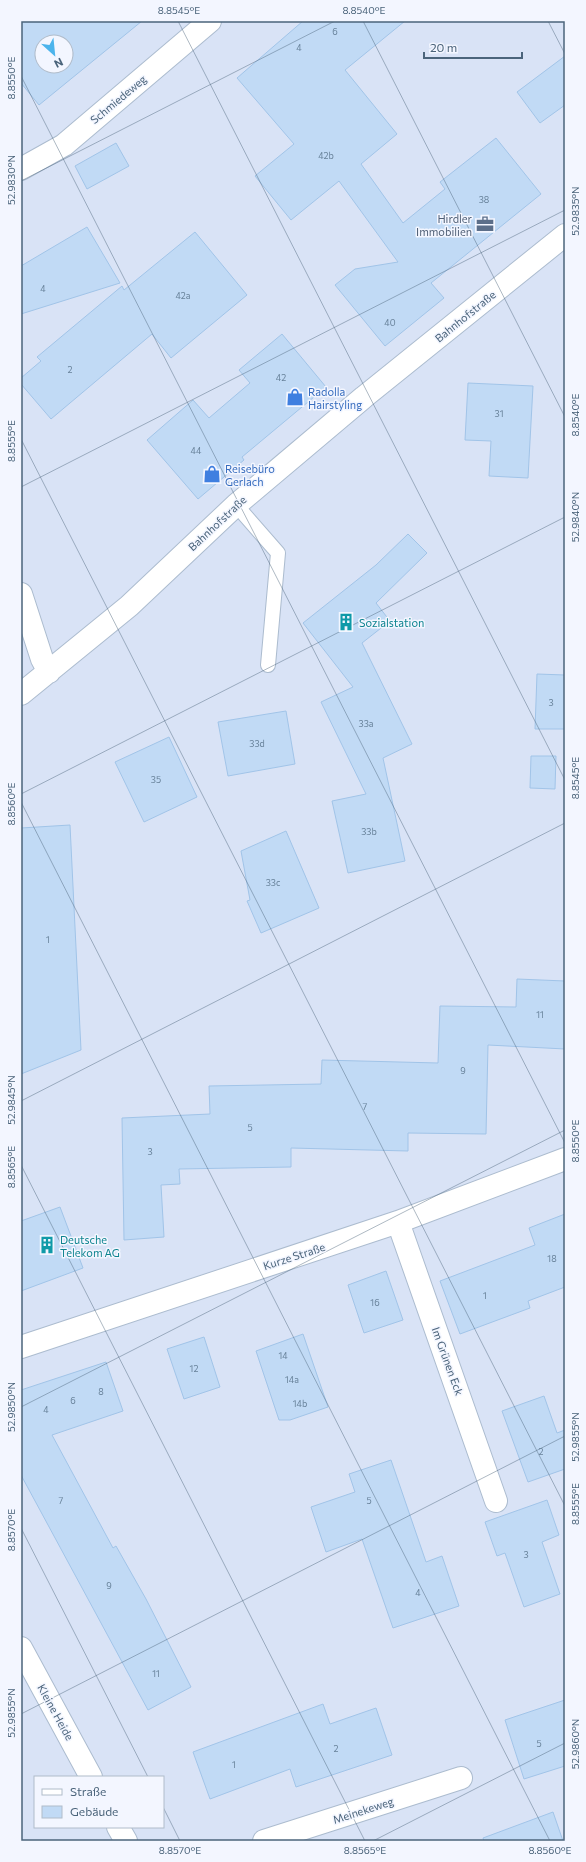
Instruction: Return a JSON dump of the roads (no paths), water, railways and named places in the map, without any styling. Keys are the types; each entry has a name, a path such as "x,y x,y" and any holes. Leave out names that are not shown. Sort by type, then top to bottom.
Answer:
{"street":[{"name":"Schmiedeweg","path":"21,169 64,145 210,21"},
{"name":"Bahnhofstraße","path":"21,694 129,606 236,505 364,397 565,235"},
{"path":"21,594 42,659 49,672"},
{"name":"Kurze Straße","path":"21,1347 398,1222 565,1159"},
{"name":"Im Grünen Eck","path":"398,1222 496,1501"},
{"name":"Kleine Heide","path":"21,1648 90,1776"},
{"name":"Meinekeweg","path":"264,1841 461,1778"},
{"path":"119,1828 126,1841"}],"lane":[{"path":"236,505 278,553 268,665"}],"place":[{"name":"Hirdler Immobilien","path":"485,224"},
{"name":"Radolla Hairstyling","path":"295,397"},
{"name":"Reisebüro Gerlach","path":"212,474"},
{"name":"Sozialstation","path":"346,622"},
{"name":"Deutsche Telekom AG","path":"47,1245"}]}
